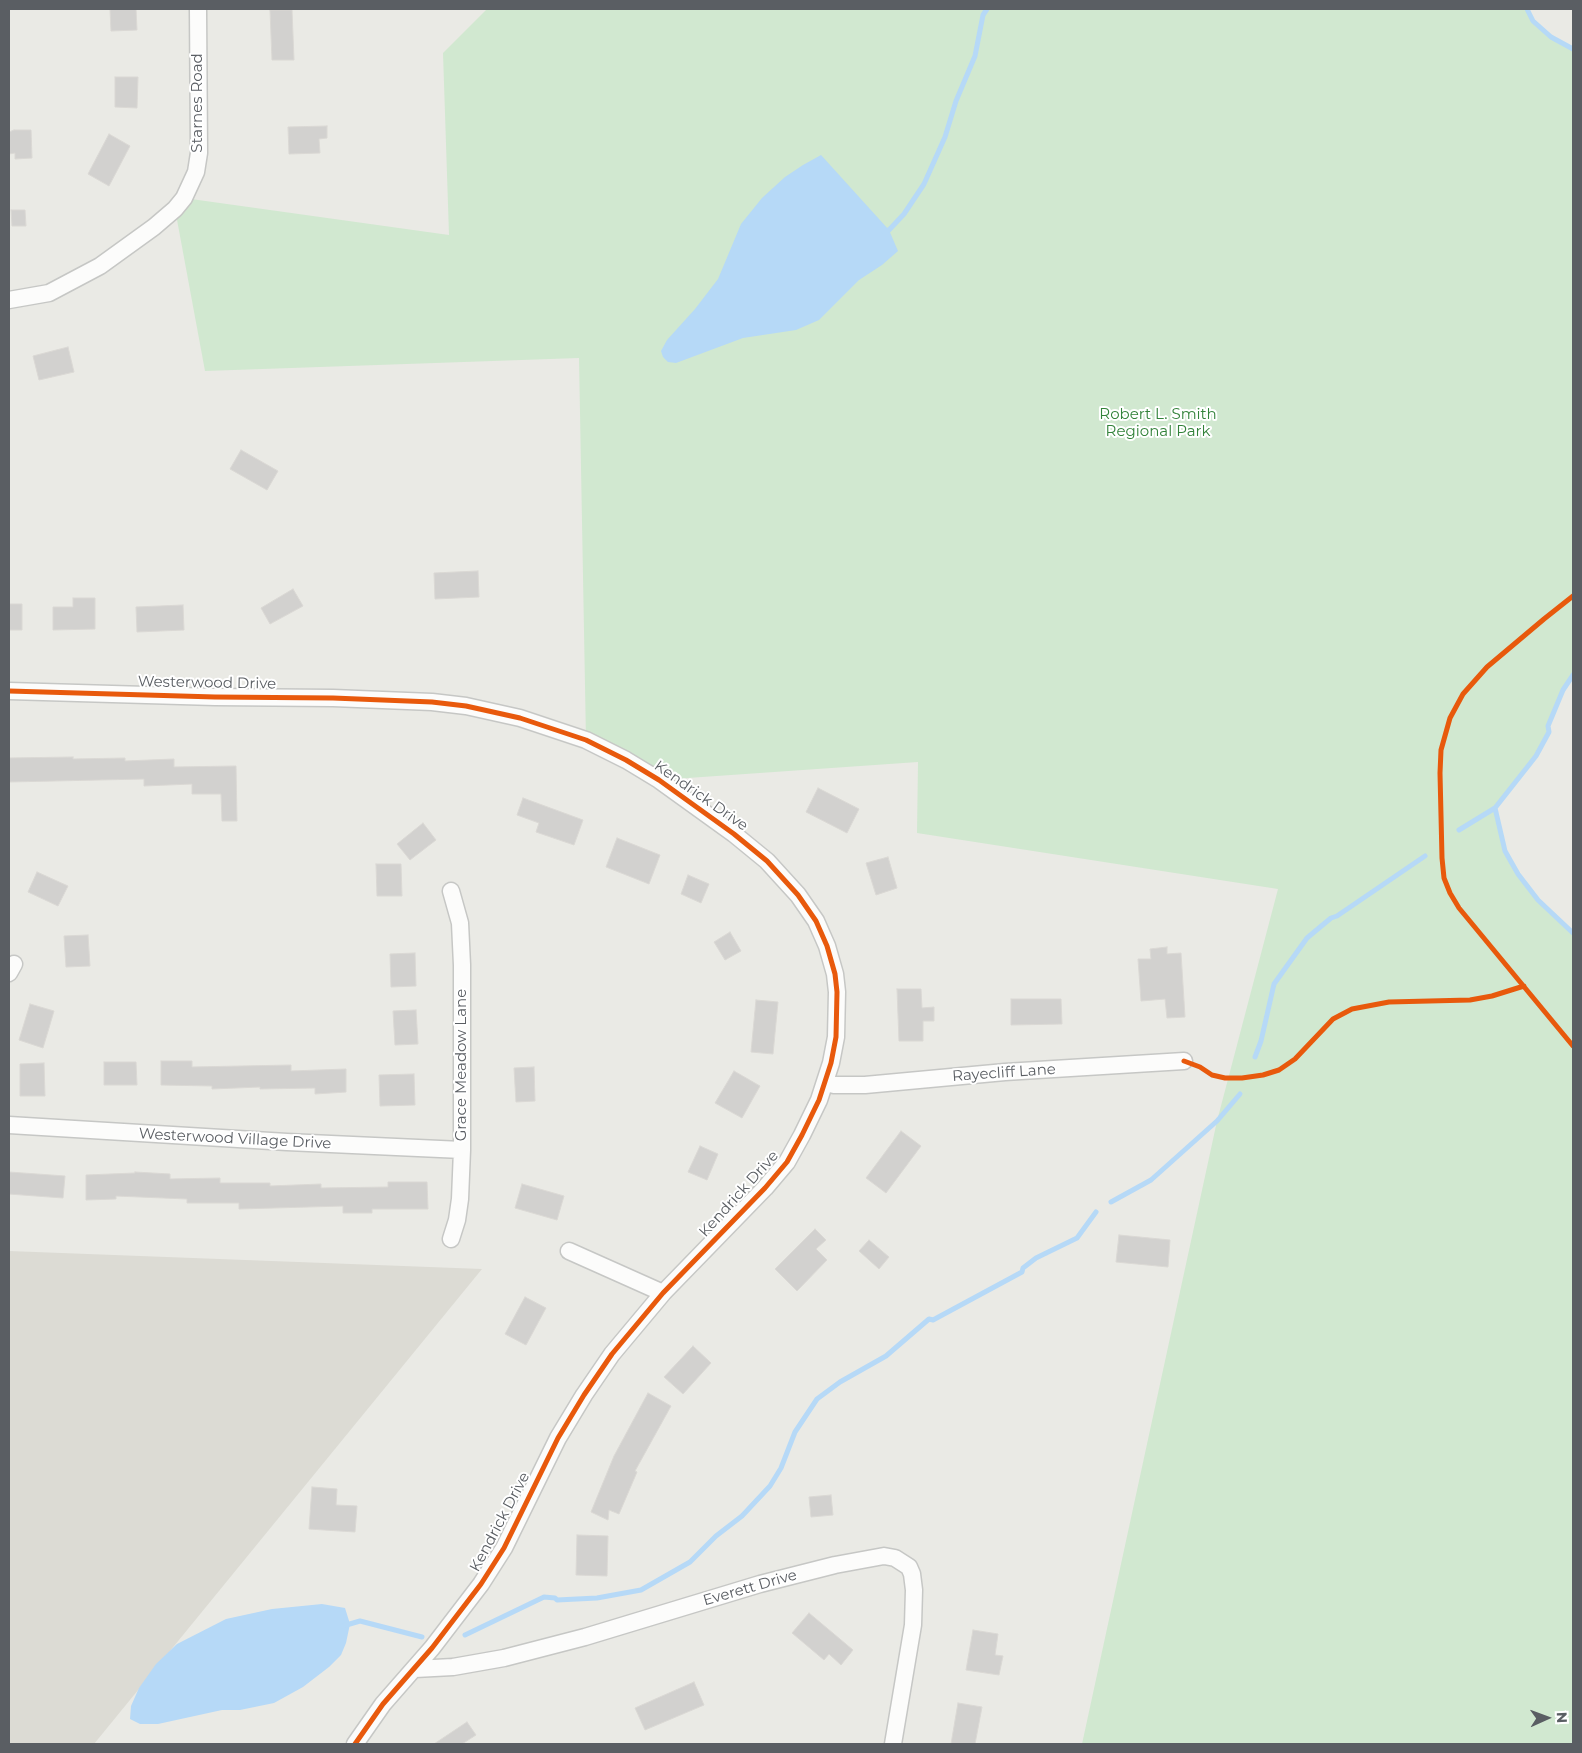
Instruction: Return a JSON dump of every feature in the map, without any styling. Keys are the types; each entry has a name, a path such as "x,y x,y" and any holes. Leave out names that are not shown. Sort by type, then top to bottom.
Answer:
{"street":[{"name":"Starnes Road","path":"9,300 18,300 49,293 100,266 154,227 175,209 184,198 196,172 199,153 198,9"},
{"name":"Westerwood Drive","path":"9,691 405,701"},
{"name":"Kendrick Drive","path":"355,1744 383,1704 415,1670 481,1584 504,1548 558,1438 612,1354 663,1293 765,1188 786,1162 802,1135 825,1083 832,1063 836,1037 837,992 830,955 811,914 798,895 767,861 734,834 659,780 626,760 586,740 520,718 466,706 405,701"},
{"name":"Grace Meadow Lane","path":"451,891 460,923 461,940 462,1150 460,1199 457,1220 451,1239"},
{"name":"Rayecliff Lane","path":"825,1083 834,1085 865,1085 1005,1072 1184,1061"},
{"name":"Westerwood Village Drive","path":"9,1125 287,1142 462,1150"},
{"path":"569,1251 663,1293"},
{"name":"Everett Drive","path":"415,1670 453,1667 504,1658 585,1637 760,1584 835,1565 884,1556 895,1558 909,1567 914,1590 913,1625 892,1744"}],"shaded area":[{"path":"9,1251 482,1269 94,1744 9,1744"}],"green space":[{"name":"Robert L. Smith Regional Park","path":"487,9 1527,9 1533,21 1551,37 1573,49 1573,675 1563,690 1548,726 1549,732 1536,756 1495,808 1505,851 1518,874 1538,900 1573,933 1573,1744 1082,1744 1217,1121 1278,889 917,833 918,762 659,780 586,740 579,358 205,371 175,209 184,198 449,235 443,53"}],"water":[{"path":"821,155 889,230 898,251 882,265 859,280 819,320 796,330 743,338 676,363 668,362 663,357 661,351 667,340 695,309 718,279 741,224 762,198 785,177"},
{"path":"322,1604 345,1608 350,1624 346,1643 341,1655 303,1687 274,1703 240,1710 222,1710 158,1724 140,1724 130,1719 131,1706 139,1688 156,1664 177,1644 226,1619 272,1609"}],"building":[{"path":"110,9 136,9 137,30 111,31"},
{"path":"270,10 292,10 294,60 272,60"},
{"path":"115,77 138,77 137,108 115,107"},
{"path":"327,126 327,138 319,139 320,153 289,154 288,127"},
{"path":"14,130 31,130 32,158 15,159 15,153 9,154 9,132"},
{"path":"109,134 130,146 109,186 88,174"},
{"path":"11,210 25,210 26,226 12,226"},
{"path":"68,347 74,372 39,380 33,356"},
{"path":"241,450 278,471 267,490 230,469"},
{"path":"478,571 479,597 435,599 434,573"},
{"path":"293,589 303,606 270,624 261,608"},
{"path":"73,598 95,598 95,629 53,630 53,607 73,607"},
{"path":"9,604 22,604 22,630 9,630"},
{"path":"183,605 184,630 137,632 136,607"},
{"path":"73,757 73,759 125,758 125,761 174,759 174,767 236,766 237,821 222,821 221,794 192,794 192,784 144,786 144,779 9,782 9,758"},
{"path":"818,788 859,809 847,833 806,812"},
{"path":"523,798 583,820 574,845 536,832 539,823 517,815"},
{"path":"423,823 436,840 410,860 397,844"},
{"path":"617,838 660,855 649,884 606,867"},
{"path":"888,857 897,888 876,895 866,863"},
{"path":"376,864 401,864 402,896 377,896"},
{"path":"37,872 68,886 58,906 28,892"},
{"path":"688,875 709,884 701,903 681,894"},
{"path":"730,932 741,951 725,960 714,942"},
{"path":"88,935 90,966 66,967 64,936"},
{"path":"1167,947 1167,954 1181,953 1185,1017 1167,1018 1165,999 1141,1001 1138,959 1151,959 1150,949"},
{"path":"415,953 416,986 391,987 390,954"},
{"path":"897,989 921,989 922,1008 934,1007 934,1021 923,1021 923,1041 899,1041"},
{"path":"1011,999 1061,999 1062,1024 1011,1025"},
{"path":"756,1000 778,1002 773,1054 751,1052"},
{"path":"30,1004 54,1011 43,1048 19,1040"},
{"path":"416,1010 418,1044 395,1045 393,1011"},
{"path":"161,1061 192,1061 192,1067 291,1065 291,1071 346,1069 346,1092 315,1094 315,1088 260,1089 260,1087 212,1089 212,1086 161,1085"},
{"path":"104,1062 136,1062 137,1085 104,1085"},
{"path":"44,1063 45,1096 20,1096 20,1064"},
{"path":"534,1067 535,1101 516,1102 514,1068"},
{"path":"734,1071 760,1086 742,1118 715,1103"},
{"path":"414,1074 415,1105 380,1106 379,1075"},
{"path":"901,1131 921,1146 886,1193 866,1178"},
{"path":"700,1146 718,1154 707,1180 688,1172"},
{"path":"9,1172 65,1176 63,1198 9,1194"},
{"path":"135,1172 170,1174 170,1179 220,1178 220,1183 270,1183 270,1186 321,1184 321,1188 388,1187 388,1182 427,1182 428,1209 372,1209 372,1213 343,1213 343,1206 239,1209 239,1203 187,1203 187,1199 116,1196 116,1199 86,1200 86,1175"},
{"path":"522,1184 564,1196 557,1220 515,1208"},
{"path":"815,1229 826,1240 816,1249 827,1260 797,1291 775,1269"},
{"path":"1119,1235 1170,1240 1168,1267 1116,1262"},
{"path":"869,1240 889,1257 879,1269 859,1251"},
{"path":"525,1297 546,1308 526,1345 505,1334"},
{"path":"693,1346 711,1363 683,1394 664,1377"},
{"path":"648,1393 671,1406 635,1471 637,1472 619,1514 609,1510 608,1520 591,1512 614,1456"},
{"path":"312,1487 337,1489 336,1505 357,1506 355,1532 309,1529"},
{"path":"831,1495 833,1515 811,1517 809,1497"},
{"path":"577,1535 608,1536 607,1576 576,1575"},
{"path":"809,1613 853,1650 841,1665 829,1654 824,1660 792,1633"},
{"path":"973,1630 998,1634 995,1655 1003,1656 999,1675 966,1670"},
{"path":"694,1682 704,1705 645,1730 635,1708"},
{"path":"958,1703 982,1707 975,1744 951,1744"},
{"path":"467,1722 476,1735 462,1744 434,1744"}],"waterway":[{"path":"884,231 889,230 904,214 924,184 945,137 956,101 975,56 983,15 987,9"},
{"path":"1527,9 1533,21 1551,37 1573,49"},
{"path":"1459,830 1495,808 1536,756 1549,732 1548,726 1563,690 1573,675"},
{"path":"1495,808 1505,851 1518,874 1538,900 1573,933"},
{"path":"1255,1057 1261,1041 1274,984 1307,938 1331,918 1337,916 1425,856"},
{"path":"1111,1202 1151,1180 1217,1121 1240,1094"},
{"path":"465,1635 544,1597 557,1600 597,1598 641,1590 690,1562 716,1536 742,1516 770,1486 781,1468 795,1432 817,1399 840,1382 886,1356 929,1319 933,1320 1022,1272 1023,1268 1036,1258 1077,1238 1096,1212"},
{"path":"343,1626 360,1621 422,1637"}],"cycle path":[{"path":"1573,596 1487,667 1463,694 1450,718 1441,750 1440,773 1442,858 1444,878 1450,893 1459,908 1573,1046"},
{"path":"9,691 432,702 466,706 520,718 586,740 626,760 659,780 734,834 767,861 798,895 816,921 827,946 835,974 837,992 836,1037 831,1063 819,1100 787,1162 765,1188 663,1293 612,1354 558,1438 504,1548 481,1584 432,1648 383,1704 355,1744"},
{"path":"1184,1061 1200,1067 1212,1075 1225,1078 1263,1075 1279,1070 1295,1059 1333,1019 1352,1009 1389,1002 1470,1000 1492,996 1524,986"}]}
